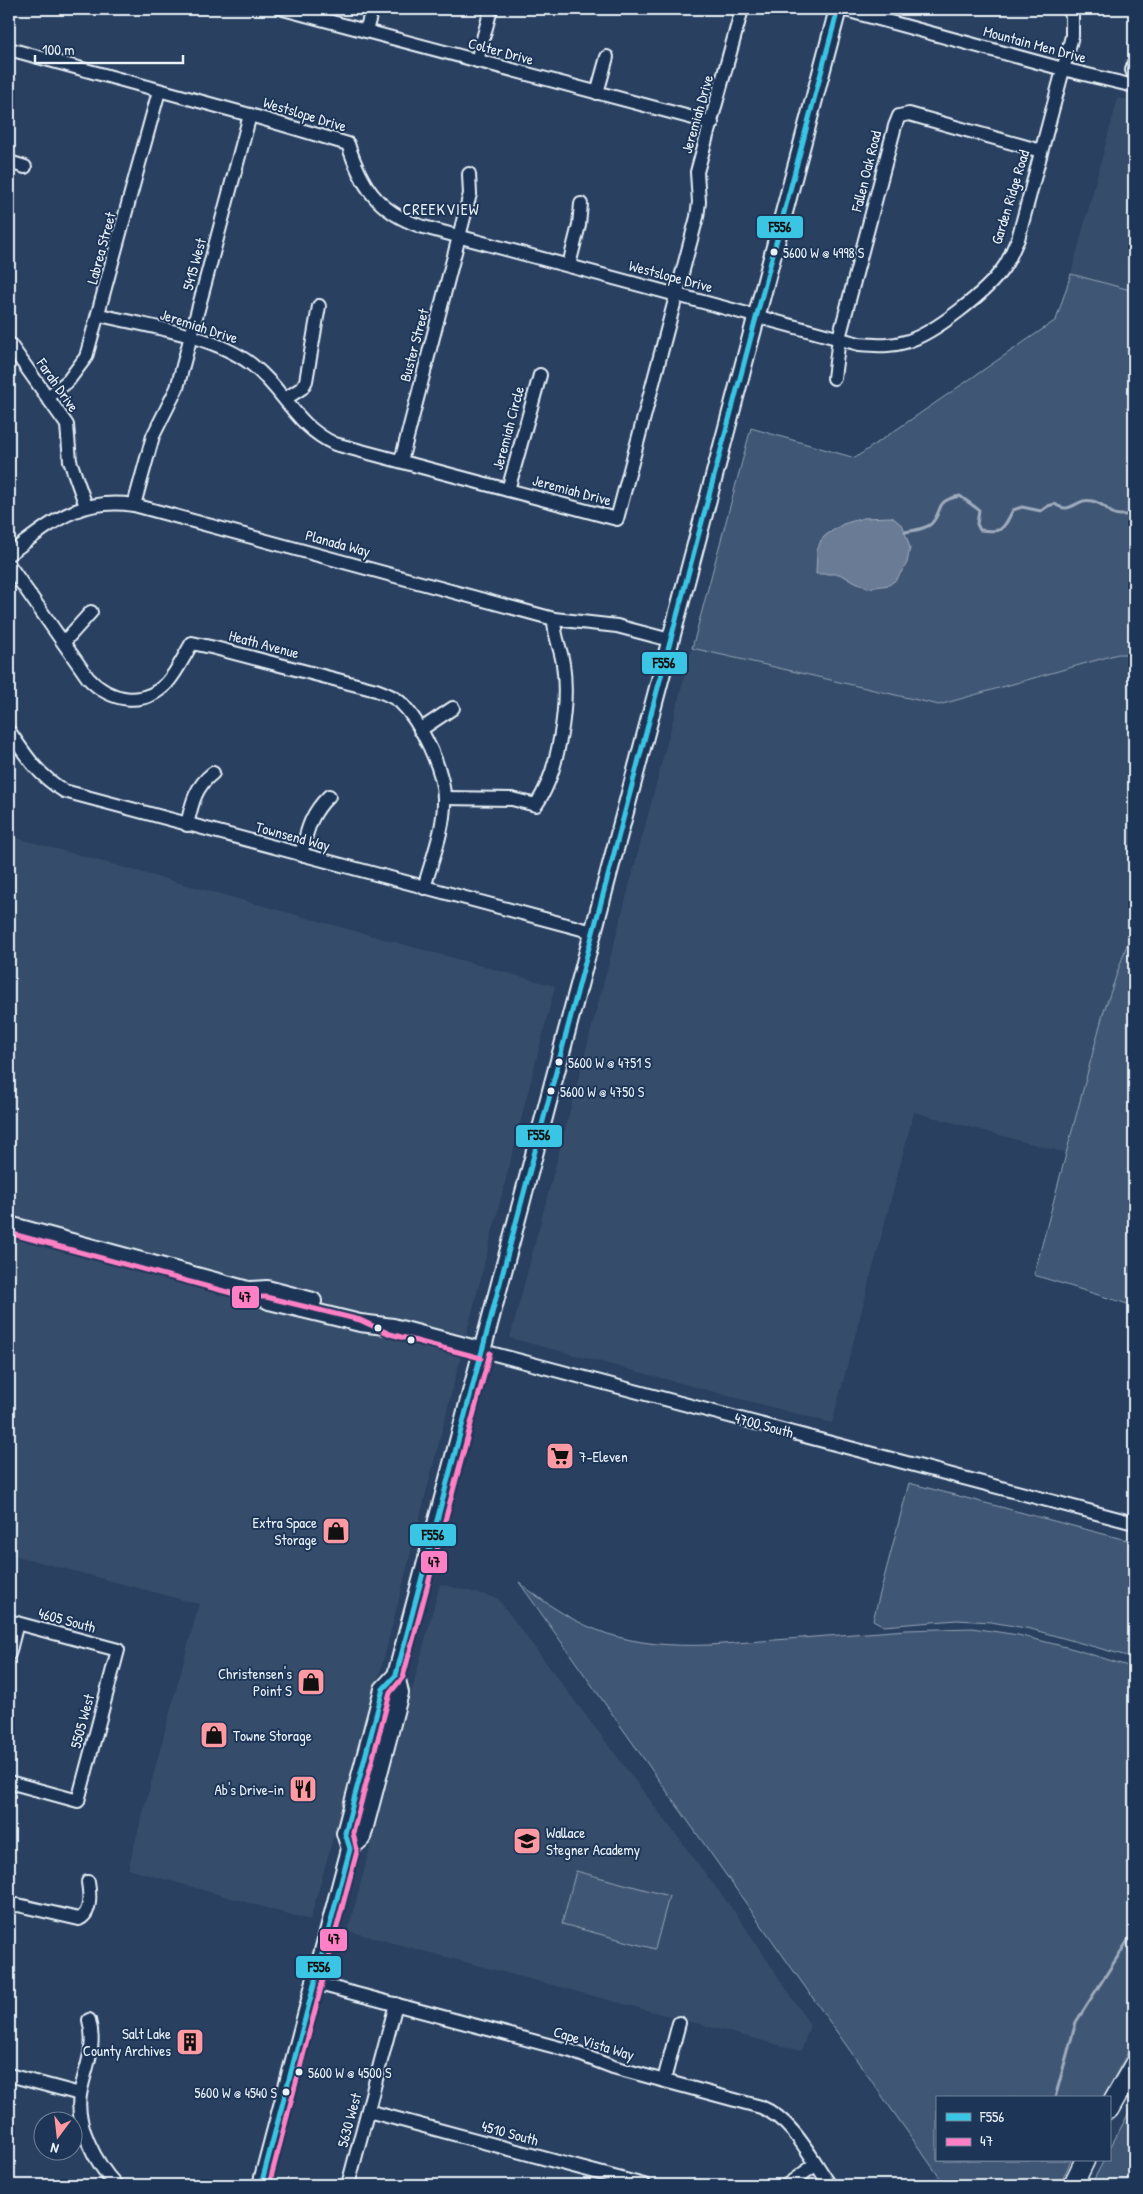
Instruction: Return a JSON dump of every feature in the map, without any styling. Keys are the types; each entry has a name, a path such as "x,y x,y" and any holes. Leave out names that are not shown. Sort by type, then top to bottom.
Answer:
{"highway":[{"path":"1110,2108 1134,2065"},
{"path":"1074,2185 1084,2162"}],"main road":[{"path":"261,2185 350,1850 362,1838 400,1693 396,1675 838,9"},
{"name":"4700 South","path":"9,1224 248,1290 267,1289 362,1314 393,1327 483,1350"}],"street":[{"name":"Colter Drive","path":"283,9 712,123"},
{"path":"366,31 372,9"},
{"path":"477,61 491,9"},
{"name":"Jeremiah Drive","path":"100,315 191,338 233,353 250,363 265,376 310,429 336,444 617,519 697,216 699,202 697,172 742,9"},
{"name":"Mountain Men Drive","path":"842,9 1063,69 1134,85"},
{"name":"Garden Ridge Road","path":"756,316 859,344 887,346 906,342 927,333 988,287 1005,266 1018,239 1073,24 1072,14 1067,9"},
{"name":"Westslope Drive","path":"9,49 348,144 355,166 366,187 383,207 400,219 459,237 756,316"},
{"path":"597,92 606,56"},
{"path":"1134,63 1132,70 1134,74"},
{"name":"Labrea Street","path":"47,398 68,381 86,357 100,315 159,91"},
{"name":"Fallen Oak Road","path":"834,378 839,338 899,116 908,114 1041,151"},
{"name":"5415 West","path":"134,505 150,447 173,400 250,115"},
{"path":"9,162 25,167"},
{"name":"Buster Street","path":"401,461 470,194 469,174"},
{"path":"569,266 579,225 581,204"},
{"path":"285,399 302,388 306,381 319,306"},
{"name":"Farah Drive","path":"9,343 67,425 70,461 86,506"},
{"name":"Jeremiah Circle","path":"508,490 540,375"},
{"name":"Planada Way","path":"9,554 62,517 86,506 106,503 134,505 554,619 617,626 670,640"},
{"name":"Heath Avenue","path":"9,565 88,678 103,692 116,698 147,697 158,691 168,682 192,644 215,648 386,694 401,704 420,730 437,766 444,798 440,827 424,888"},
{"path":"64,642 91,612"},
{"path":"444,798 512,799 536,805 546,792 564,722 563,662 554,635 554,619"},
{"path":"420,730 453,708"},
{"name":"Townsend Way","path":"9,731 34,767 46,780 64,791 593,932"},
{"path":"187,824 196,791 203,781 213,773"},
{"path":"301,855 310,821 317,808 328,796"},
{"name":"4700 South","path":"483,1350 1134,1522"},
{"path":"9,1654 13,1622"},
{"name":"4605 South","path":"13,1622 118,1650"},
{"name":"5505 West","path":"9,1782 78,1801 118,1650"},
{"path":"9,1906 22,1906 79,1919 86,1915 89,1903 88,1882"},
{"name":"Cape Vista Way","path":"314,1983 570,2051 607,2065 768,2110 787,2125 830,2185"},
{"name":"5630 West","path":"348,2185 396,2004"},
{"path":"90,2020 94,2039 80,2094 80,2114 86,2135 106,2173 116,2185"},
{"path":"664,2080 679,2024"},
{"path":"9,2075 80,2094"},
{"name":"4510 South","path":"368,2111 644,2185"},
{"path":"787,2185 815,2165"}],"shaded area":[{"path":"1118,98 1134,101 1134,291 1071,274"},
{"path":"1071,274 1134,291 1134,654 1118,654 939,705 692,648 751,428 855,458 1056,320"},
{"path":"892,517 903,526 910,548 907,563 897,579 889,585 868,588 839,574 816,574 817,551 821,540 826,535 843,524 863,518"},
{"path":"692,648 939,705 1118,654 1134,654 1134,920 1103,1014 1066,1153 914,1112 832,1423 510,1338"},
{"path":"9,836 555,986 385,1654 310,1920 128,1869 199,1604 9,1554"},
{"path":"1134,924 1134,1306 1034,1275 1103,1014"},
{"path":"909,1483 1134,1542 1134,1658 1031,1629 991,1622 957,1620 884,1626 873,1620"},
{"path":"519,1582 564,1614 585,1625 607,1634 654,1644 709,1645 906,1630 972,1628 1018,1635 1074,1649 1134,1668 1134,2041 1104,2096 936,2096 936,2162 1070,2162 1060,2185 945,2185"},
{"name":"Wallace Stegner Academy","path":"440,1584 497,1598 739,1918 810,2025 801,2051 348,1931"},
{"path":"576,1871 669,1896 655,1949 562,1924"},
{"path":"1134,2103 1134,2185 1091,2185 1103,2162 1110,2162 1110,2148"}],"waterway":[{"path":"905,532 928,526 935,519 942,504 960,496 979,510 977,524 980,530 994,531 1002,528 1013,510 1022,507 1041,511 1055,504 1066,508 1087,500 1099,503 1117,515 1134,514"},
{"path":"1056,2096 1076,2022 1134,1931"}],"transit line":[{"name":"F556","path":"261,2185 350,1849 345,1833 383,1689 396,1675 838,9"},
{"name":"47","path":"9,1233 246,1297 266,1297 360,1320 390,1334 481,1358"},
{"name":"47","path":"269,2185 357,1851 353,1833 390,1693 403,1677 490,1353"}],"place":[{"name":"5600 W @ 4998 S","path":"774,252"},
{"name":"5600 W @ 4751 S","path":"559,1062"},
{"name":"5600 W @ 4750 S","path":"551,1091"},
{"name":"7-Eleven","path":"560,1456"},
{"name":"Extra Space Storage","path":"336,1531"},
{"name":"Christensen's Point S","path":"311,1682"},
{"name":"Towne Storage","path":"214,1735"},
{"name":"Ab's Drive-in","path":"303,1789"},
{"name":"Wallace Stegner Academy","path":"527,1841"},
{"name":"Salt Lake County Archives","path":"190,2042"},
{"name":"5600 W @ 4500 S","path":"299,2072"},
{"name":"5600 W @ 4540 S","path":"286,2092"}],"district":[{"name":"CREEKVIEW","path":"441,209"}]}
